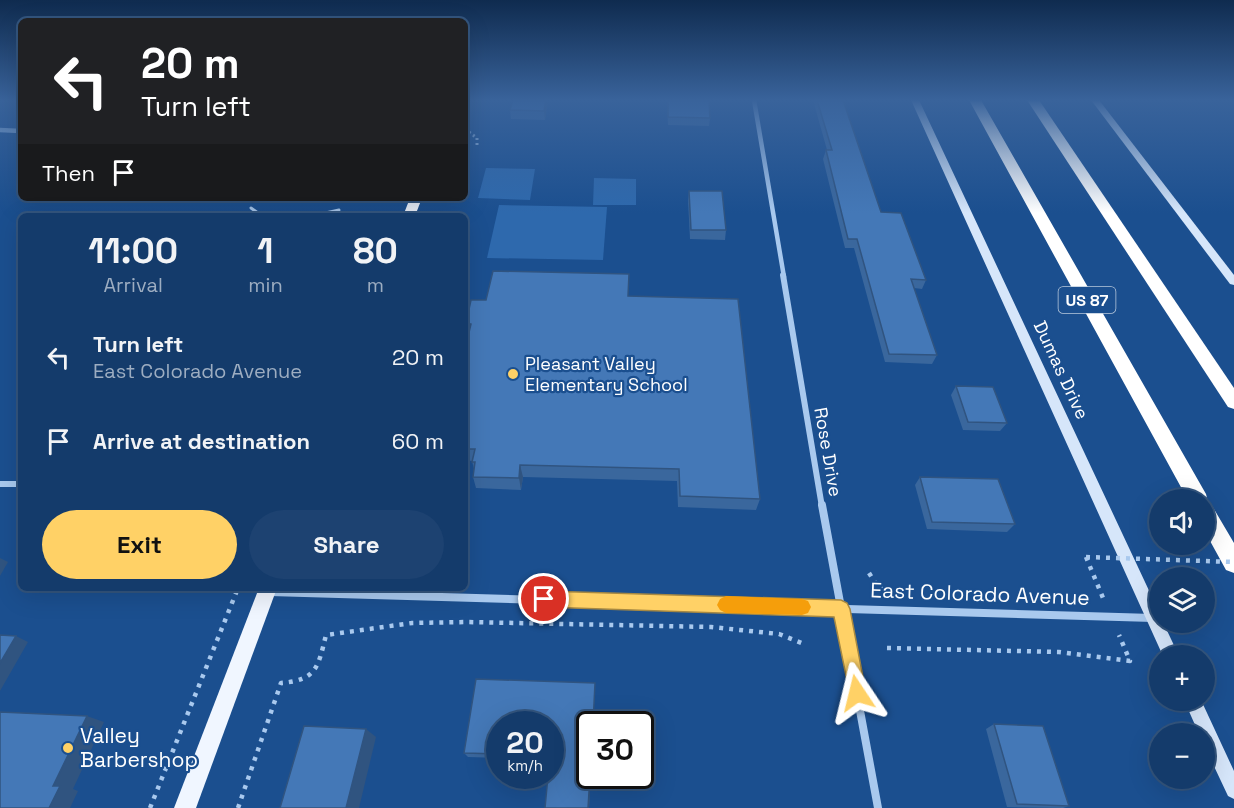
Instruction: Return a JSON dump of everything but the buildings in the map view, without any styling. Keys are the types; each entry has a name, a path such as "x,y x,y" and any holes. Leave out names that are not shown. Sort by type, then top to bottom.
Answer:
{"highway":[{"name":"US 87","path":"996,138 1193,489"},
{"path":"1058,138 1234,402"},
{"path":"1215,529 1234,562"}],"main road":[{"name":"Dumas Drive","path":"932,138 1149,607"},
{"path":"1124,138 1234,282"},
{"path":"185,808 267,591"},
{"path":"1197,711 1234,790"}],"street":[{"name":"Rose Drive","path":"760,138 786,298 878,808"},
{"path":"0,484 18,484"},
{"name":"East Colorado Avenue","path":"297,591 1149,618"}],"lane":[{"path":"251,208 258,213"},
{"path":"326,213 339,210"}],"path":[{"path":"477,138 477,145"},
{"path":"887,648 1059,652 1130,661 1086,557 1234,562"},
{"path":"150,808 237,591"},
{"path":"238,808 280,683 300,683 318,668 326,635 412,623 467,622 711,627 779,634 804,644"}],"shaded area":[{"path":"486,168 535,169 530,200 478,198"},
{"path":"594,178 636,179 636,205 593,205"},
{"path":"499,205 607,207 603,260 487,258"}],"slow traffic":[{"path":"726,605 802,607"}],"place":[{"name":"Pleasant Valley Elementary School","path":"513,374"},
{"name":"Valley Barbershop","path":"68,748"}],"route":[{"path":"544,599 841,609 857,693"}]}
